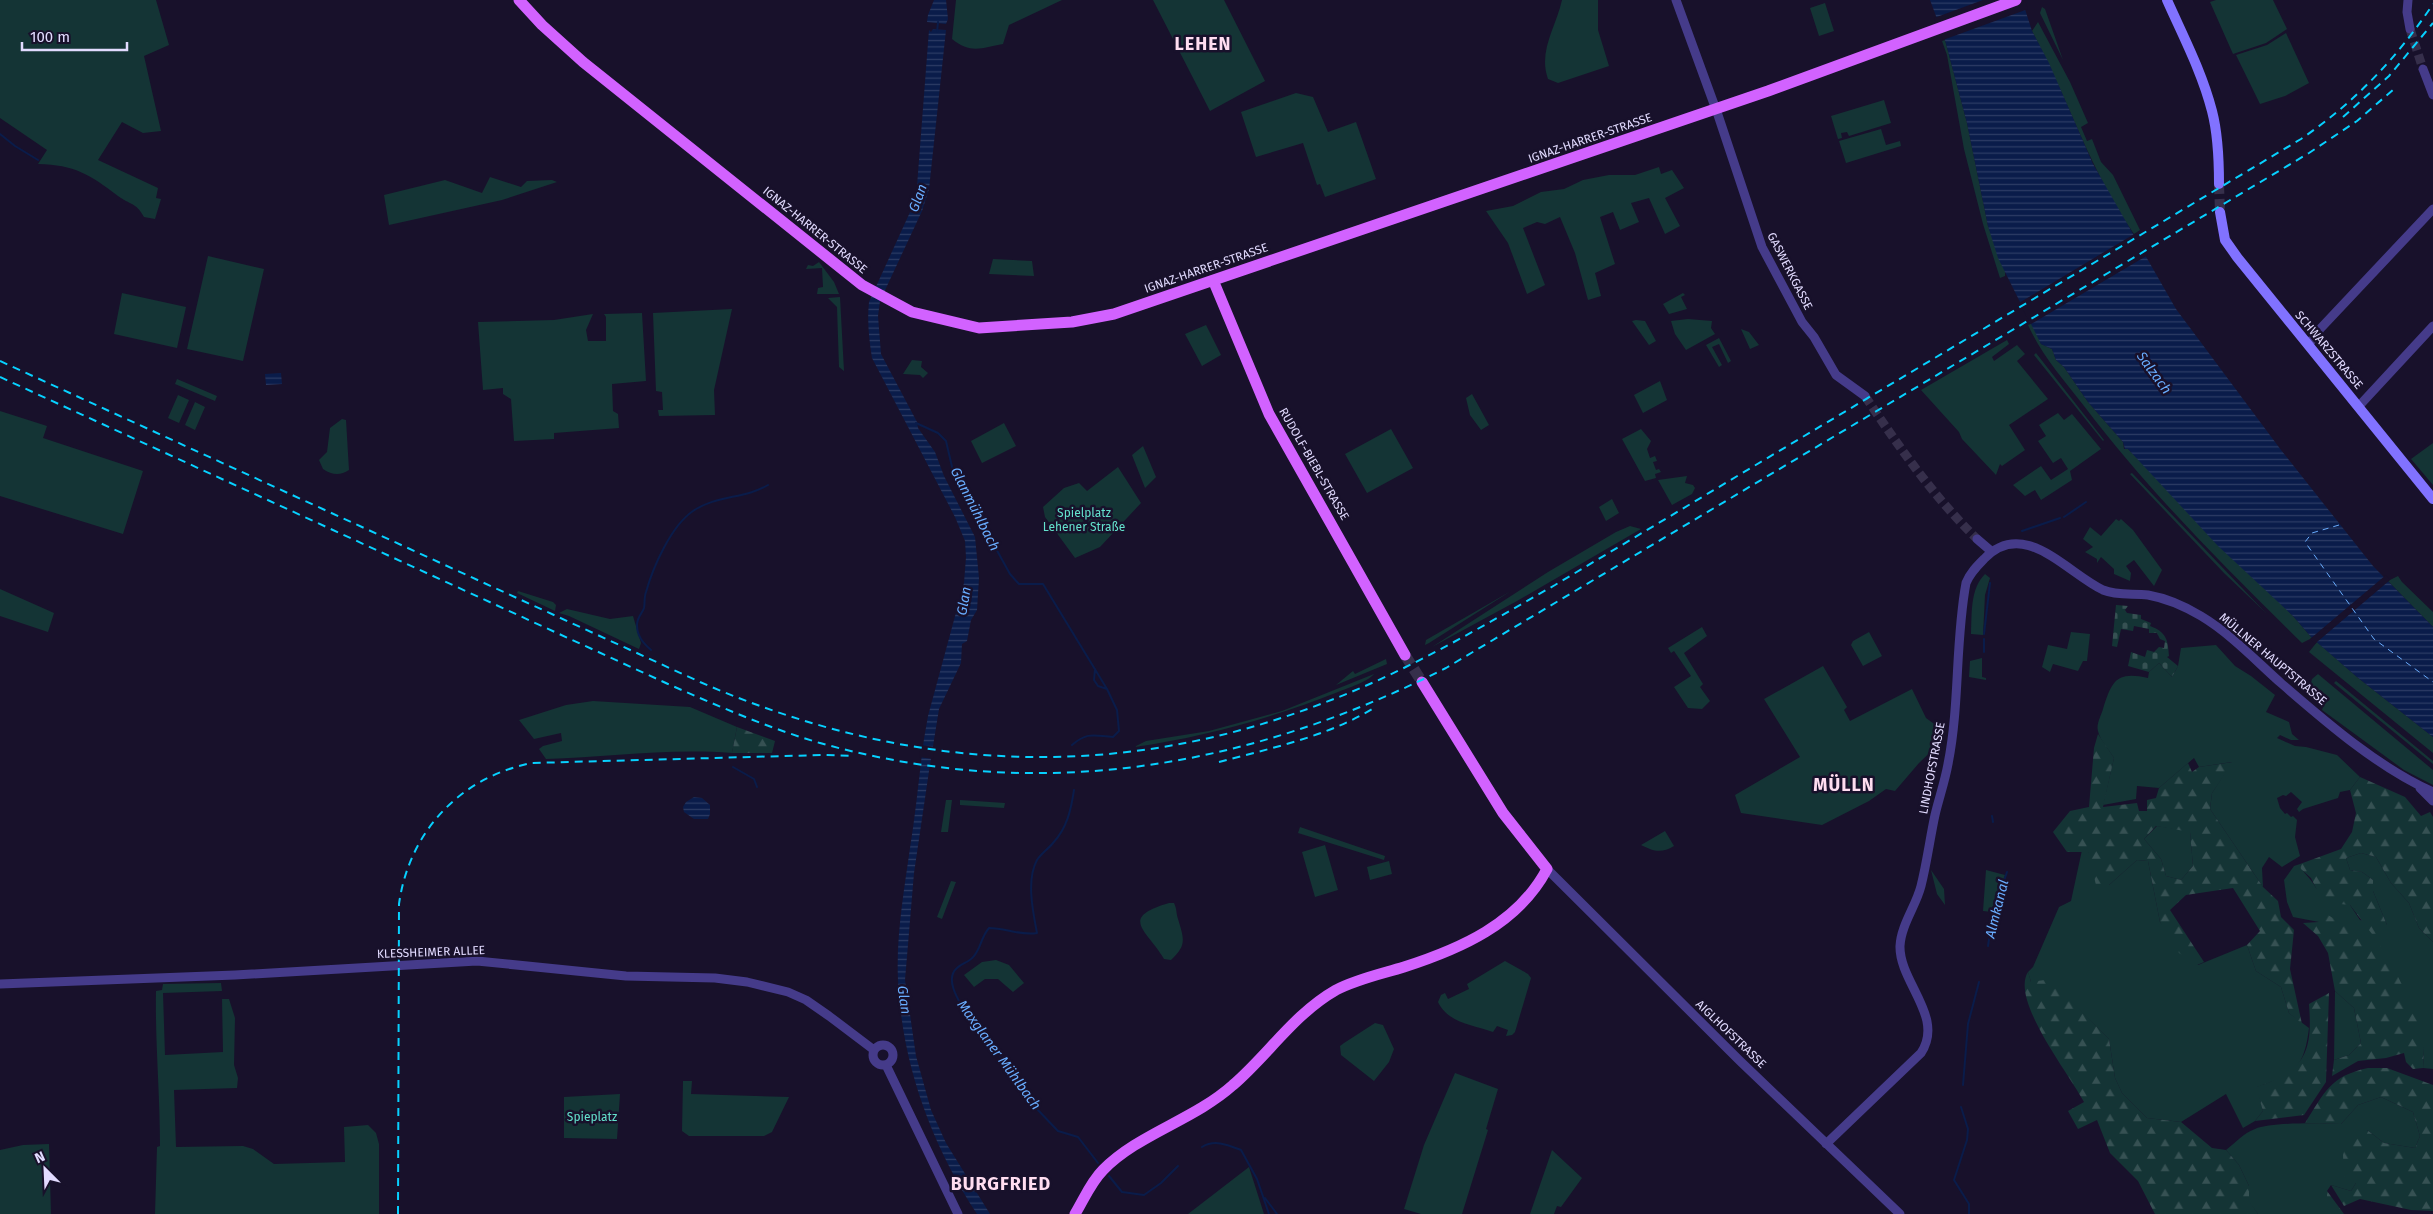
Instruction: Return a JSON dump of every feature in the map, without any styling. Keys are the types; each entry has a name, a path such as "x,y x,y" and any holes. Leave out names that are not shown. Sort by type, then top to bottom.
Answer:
{"main road":[{"name":"IGNAZ-HARRER-STRASSE","path":"519,0 556,38 868,289 912,312 939,320 989,328 1093,319 1114,314 1716,108 2016,0"},
{"path":"2167,0 2184,35 2212,109 2219,156 2219,184"},
{"name":"SCHWARZSTRASSE","path":"2220,212 2221,226 2229,246 2308,345 2360,406 2433,499"},
{"name":"RUDOLF-BIEBL-STRASSE","path":"1213,280 1269,414 1405,655"},
{"path":"1075,1214 1092,1183 1116,1158 1190,1116 1220,1096 1251,1068 1299,1018 1316,1004 1348,984 1427,959 1480,936 1512,913 1539,884 1547,870 1503,813 1422,682"}],"street":[{"name":"GASWERKGASSE","path":"1676,0 1716,108 1763,250 1802,322 1814,337 1836,374 1865,396"},
{"path":"2408,0 2407,12 2410,28"},
{"path":"2424,69 2433,95"},
{"path":"2308,345 2320,329 2433,209"},
{"path":"2360,406 2433,326"},
{"path":"1977,539 1991,551"},
{"name":"MÜLLNER HAUPTSTRASSE","path":"1991,551 2003,544 2028,546 2046,552 2106,591 2149,595 2199,615 2229,636 2316,712 2379,760 2420,788 2433,801"},
{"name":"LINDHOFSTRASSE","path":"1826,1144 1921,1053 1927,1043 1929,1030 1902,958 1900,947 1903,931 1921,886 1948,764 1956,705 1965,591 1968,576 1991,551"},
{"name":"MÜLLNER HAUPTSTRASSE","path":"2420,788 2433,792"},
{"name":"AIGLHOFSTRASSE","path":"1547,870 1826,1144 1900,1214"},
{"name":"KLESSHEIMER ALLEE","path":"0,984 230,975 477,961 626,976 714,978 761,985 797,996 829,1016 874,1050"},
{"name":"KLESSHEIMER ALLEE","path":"882,1045 891,1049 893,1058 886,1065 880,1065 874,1061 872,1056 874,1050 882,1045"},
{"name":"KLESSHEIMER ALLEE","path":"886,1065 958,1214"}],"green space":[{"path":"0,0 156,0 169,45 144,56 161,131 143,133 122,122 98,160 158,188 156,198 161,199 155,219 144,217 135,206 90,176 62,166 38,164 47,150 0,118"},
{"path":"956,0 1062,0 1009,25 1003,44 976,49 965,47 952,39"},
{"path":"1153,0 1224,0 1265,81 1210,111"},
{"path":"1562,0 1598,0 1598,30 1609,66 1558,83 1548,79 1545,59 1546,49"},
{"path":"2216,0 2273,0 2287,29 2266,43 2233,54 2210,2"},
{"path":"1825,3 1834,31 1819,36 1810,8"},
{"path":"2042,7 2045,9 2063,60 2040,13"},
{"path":"2038,22 2070,82 2088,123 2081,127 2087,141 2092,139 2101,162 2113,175 2140,230 2134,234 2118,210 2092,160 2032,31"},
{"path":"2286,33 2309,83 2285,96 2260,104 2236,55 2267,45"},
{"path":"1945,40 1967,123 1988,226 2005,271 2005,276 2000,278 1983,224 1964,149 1947,55 1942,41"},
{"path":"1296,93 1313,97 1328,132 1356,122 1376,179 1325,197 1320,184 1317,185 1303,143 1256,157 1241,112"},
{"path":"1884,100 1891,123 1849,136 1847,132 1841,133 1842,138 1838,139 1831,116"},
{"path":"1881,129 1886,145 1900,141 1901,146 1846,163 1839,141"},
{"path":"1659,167 1661,174 1672,170 1684,188 1665,198 1680,226 1665,234 1649,198 1631,203 1639,222 1620,230 1613,212 1600,217 1615,264 1595,273 1601,296 1588,300 1575,253 1560,217 1545,224 1537,222 1523,228 1545,285 1527,294 1508,243 1486,211 1513,206 1541,192 1564,189 1583,180 1609,175 1635,175"},
{"path":"490,177 521,187 527,181 552,180 557,182 502,200 389,225 384,195 445,180 482,193"},
{"path":"208,256 264,269 243,361 187,349"},
{"path":"993,259 1032,261 1034,276 989,274"},
{"path":"819,262 834,282 839,294 817,294 818,288 823,287 822,268 806,269 808,265 813,266"},
{"path":"122,293 186,307 177,348 114,334"},
{"path":"1683,293 1685,295 1681,297 1687,309 1669,314 1663,304"},
{"path":"840,297 844,371 839,367 837,307 828,298"},
{"path":"732,309 714,390 715,415 659,416 658,410 663,410 662,392 656,391 653,313"},
{"path":"642,313 646,381 612,384 613,411 618,414 619,428 554,433 554,439 514,441 511,399 503,394 503,388 483,390 478,322 554,320 593,314 586,330 588,341 606,341 606,317 604,314"},
{"path":"1688,319 1712,321 1711,328 1715,334 1686,350 1675,334 1671,321"},
{"path":"1632,321 1645,321 1656,341 1649,345"},
{"path":"2033,323 2041,344 2052,349 2056,360 2064,367 2088,402 2123,442 2124,449 2128,449 2293,616 2312,638 2302,643 2217,558 2135,469 2040,347 2028,325"},
{"path":"1206,325 1221,355 1202,366 1185,334"},
{"path":"1741,329 1749,332 1759,345 1750,349"},
{"path":"1719,338 1731,361 1728,363 1719,344 1712,347 1722,365 1719,367 1706,345"},
{"path":"2007,340 2009,344 1992,357 1994,361 2017,345 2025,354 2017,361 2048,399 2009,425 2025,450 2002,466 2000,464 1996,475 1962,439 1959,432 1921,390"},
{"path":"2036,353 2104,440 2103,441 2034,355"},
{"path":"912,360 922,361 921,367 928,373 923,378 920,375 903,374"},
{"path":"177,379 217,396 215,401 175,384"},
{"path":"1660,381 1667,400 1643,413 1634,395"},
{"path":"1472,394 1489,425 1481,430 1470,415 1466,398"},
{"path":"178,395 189,400 179,423 168,418"},
{"path":"195,402 205,407 195,430 185,425"},
{"path":"0,411 47,426 43,438 143,471 123,534 0,496"},
{"path":"2058,413 2064,420 2072,414 2101,449 2070,471 2072,480 2041,500 2035,490 2025,496 2013,485 2041,466 2051,480 2068,469 2061,458 2053,463 2038,441 2046,436 2039,425"},
{"path":"342,419 346,420 349,470 336,474 323,469 319,460 327,452 330,428"},
{"path":"1004,423 1016,446 982,463 971,441"},
{"path":"1391,429 1413,468 1367,493 1345,454"},
{"path":"1641,429 1651,441 1647,449 1650,458 1655,456 1657,461 1653,462 1656,470 1659,469 1661,472 1655,474 1656,478 1645,481 1622,439"},
{"path":"2433,443 2433,485 2411,459"},
{"path":"1143,446 1156,477 1145,488 1132,455"},
{"name":"Spielplatz Lehener Straße","path":"1118,467 1141,503 1100,547 1075,558 1045,517 1043,507 1064,488 1079,483 1087,491"},
{"path":"2132,473 2266,613 2224,573 2130,474"},
{"path":"1687,476 1685,483 1693,485 1695,488 1692,494 1672,505 1658,480"},
{"path":"1612,499 1619,513 1606,521 1599,507"},
{"path":"2116,519 2119,521 2121,519 2133,530 2162,570 2154,586 2134,560 2126,566 2131,573 2130,581 2114,574 2114,569 2101,557 2097,563 2097,559 2085,552 2093,547 2083,539 2090,527 2101,536"},
{"path":"1630,526 1641,529 1517,601 1432,647 1548,572 1616,532"},
{"path":"1985,574 1990,578 1985,595 1983,635 1971,634 1974,594"},
{"path":"2398,576 2433,612 2433,627 2388,581"},
{"path":"0,589 54,613 48,632 0,616"},
{"path":"518,591 553,602 556,605 555,611 517,593"},
{"path":"1511,591 1429,643 1425,645 1426,640"},
{"path":"2116,605 2128,606 2125,610 2127,613 2141,615 2141,619 2151,623 2150,626 2163,634 2168,645 2169,656 2167,657 2178,666 2172,677 2159,663 2149,672 2128,666 2131,652 2145,657 2147,650 2154,652 2159,647 2164,648 2165,641 2160,639 2157,633 2149,633 2149,629 2134,626 2133,631 2121,629 2117,647 2112,646"},
{"path":"567,609 610,619 633,616 641,643 639,649 559,613"},
{"path":"1702,627 1707,636 1684,653 1703,684 1700,687 1710,701 1702,709 1688,708 1674,687 1691,676 1674,651 1671,653 1668,648"},
{"path":"1869,632 1882,656 1863,666 1851,645 1853,641"},
{"path":"2071,632 2090,634 2087,661 2083,661 2078,671 2053,664 2050,672 2042,667 2048,645 2067,649"},
{"path":"2317,642 2357,677 2433,737 2433,753 2309,652"},
{"path":"2216,645 2235,666 2275,695 2266,712 2289,722 2292,734 2299,740 2291,740 2280,735 2277,738 2295,746 2337,755 2360,777 2350,790 2340,792 2338,798 2299,812 2297,809 2302,802 2291,792 2286,796 2283,795 2277,798 2280,808 2285,814 2293,816 2297,820 2295,837 2300,856 2282,867 2269,857 2262,868 2263,887 2210,809 2212,793 2232,762 2199,767 2194,758 2159,788 2137,786 2136,799 2103,805 2114,758 2101,738 2098,726 2106,699 2113,685 2122,677 2137,676 2148,678 2149,672 2159,663 2172,677 2178,666 2181,648"},
{"path":"1982,658 1982,677 1986,678 1986,680 1969,677 1970,661"},
{"path":"1386,659 1387,664 1336,685 1353,671 1355,674"},
{"path":"1823,666 1847,707 1844,710 1850,721 1912,689 1926,718 1937,726 1943,722 1943,740 1919,763 1895,791 1886,789 1869,801 1822,825 1741,813 1735,795 1800,757 1764,699"},
{"path":"1374,674 1368,679 1313,701 1238,726 1134,747 1146,741 1209,731 1282,711"},
{"path":"2318,674 2433,770 2433,785 2404,770 2322,710 2323,707 2310,687 2312,679"},
{"path":"2336,681 2433,761 2433,764 2334,683"},
{"path":"593,701 690,707 737,727 732,753 662,752 546,759 539,749 543,746 562,741 561,733 534,739 519,720 566,705"},
{"path":"737,727 775,741 772,753 732,753"},
{"path":"2098,734 2114,758 2103,807 2137,803 2139,811 2147,811 2147,800 2156,798 2159,788 2188,763 2192,772 2199,767 2233,762 2212,793 2210,809 2263,887 2278,901 2281,917 2294,930 2290,969 2302,1024 2289,1013 2281,987 2256,971 2247,945 2260,931 2233,888 2186,895 2170,910 2204,962 2197,965 2179,953 2160,922 2148,861 2137,860 2109,885 2096,885 2088,852 2067,852 2053,832 2070,811 2089,807 2094,748","holes":["2156,826 2190,832 2193,866 2181,880 2166,876 2161,859 2144,839"]},
{"path":"2360,777 2405,797 2421,816 2430,812 2433,817 2433,942 2419,928 2409,903 2391,883 2376,857 2361,853 2346,858 2350,870 2362,872 2373,880 2373,891 2387,925 2382,934 2372,934 2350,905 2330,903 2316,888 2311,878 2301,869 2300,864 2341,849 2352,832 2356,813 2350,790"},
{"path":"946,800 952,800 948,832 941,832"},
{"path":"960,800 1005,803 1004,808 960,805"},
{"path":"2157,826 2190,831 2193,866 2181,880 2166,876 2161,859 2144,839"},
{"path":"1300,827 1385,856 1384,860 1298,833"},
{"path":"1665,831 1674,846 1657,851 1641,845"},
{"path":"1325,845 1338,890 1315,897 1302,852"},
{"path":"2082,850 2088,852 2109,885 2137,860 2148,861 2160,922 2198,965 2247,945 2256,971 2281,987 2289,1013 2309,1028 2304,1053 2295,1068 2280,1078 2257,1087 2263,1111 2255,1121 2243,1128 2226,1094 2181,1122 2147,1118 2122,1093 2115,1078 2109,1039 2060,991 2031,982 2028,972 2033,967 2059,907 2071,901"},
{"path":"2361,853 2376,857 2391,883 2409,903 2419,928 2433,942 2433,1069 2423,1068 2424,1048 2319,922 2293,917 2287,902 2284,880 2294,866 2300,864 2316,888 2350,905 2360,920 2387,925 2373,891 2373,880 2362,872 2350,870 2346,858"},
{"path":"1389,861 1392,874 1370,880 1367,867"},
{"path":"1931,870 1944,889 1945,905 1937,894"},
{"path":"1986,870 2005,875 1992,912 1983,911"},
{"path":"951,881 956,882 942,919 937,917"},
{"path":"1169,903 1174,903 1175,905 1183,937 1180,950 1171,960 1164,959 1141,926 1144,914"},
{"path":"2326,914 2379,944 2389,958 2417,1016 2424,1048 2423,1068 2413,1069 2406,1062 2404,1053 2386,1058 2358,1061 2332,1076 2334,1060 2349,1055 2361,1043 2354,1008 2335,991 2328,953 2318,936 2303,923 2319,922"},
{"path":"996,960 1009,965 1024,983 1013,992 998,979 985,979 974,987 964,975 982,962"},
{"path":"1505,961 1528,974 1531,978 1515,1032 1512,1035 1506,1036 1508,1030 1497,1026 1493,1032 1462,1022 1448,1015 1442,1009 1438,1002 1441,995 1445,993 1448,999 1469,989 1467,984"},
{"path":"2028,972 2031,982 2059,978 2061,991 2109,1039 2115,1078 2122,1093 2147,1118 2181,1122 2212,1148 2226,1150 2239,1165 2249,1186 2249,1201 2258,1214 2155,1214 2138,1181 2110,1153 2097,1120 2078,1129 2068,1111 2084,1102 2034,1018 2027,1000 2025,985"},
{"path":"221,983 222,991 163,993 165,1055 223,1052 222,999 229,999 235,1018 234,1065 238,1078 237,1088 174,1090 176,1147 243,1146 253,1149 274,1164 345,1162 344,1127 368,1125 376,1133 379,1144 379,1214 155,1214 157,1147 160,1146 156,991 162,990 163,984"},
{"path":"2335,991 2354,1008 2361,1043 2349,1055 2334,1060"},
{"path":"2329,993 2326,1082 2304,1115 2255,1121 2263,1111 2256,1087 2285,1074 2295,1067 2302,1058 2307,1048 2309,1036 2309,1004"},
{"path":"1375,1023 1383,1025 1394,1049 1389,1062 1374,1081 1341,1055 1340,1046"},
{"path":"2368,1068 2387,1068 2433,1085 2433,1211 2411,1210 2360,1199 2344,1206 2331,1185 2351,1191 2356,1183 2344,1176 2343,1155 2349,1136 2367,1130 2384,1143 2415,1148 2420,1136 2413,1112 2381,1097 2358,1105 2341,1124 2305,1123 2330,1087 2355,1071"},
{"path":"1455,1073 1498,1089 1486,1129 1488,1130 1462,1214 1421,1214 1404,1209 1424,1145"},
{"path":"683,1081 692,1081 691,1094 789,1097 772,1132 764,1136 689,1136 682,1131"},
{"name":"Spieplatz","path":"620,1094 617,1139 564,1138 564,1097"},
{"path":"2381,1097 2413,1112 2420,1136 2415,1148 2384,1143 2367,1130 2356,1183 2351,1191 2331,1185 2327,1191 2327,1214 2258,1214 2248,1201 2249,1186 2239,1165 2226,1150 2247,1133 2263,1127 2322,1123 2341,1124 2358,1105"},
{"path":"49,1144 51,1214 0,1214 0,1150 23,1145"},
{"path":"1552,1150 1582,1178 1561,1207 1557,1206 1554,1214 1530,1214"},
{"path":"1249,1167 1264,1214 1188,1214"},
{"path":"2327,1191 2344,1214 2327,1214"}],"water":[{"path":"934,0 946,0 948,19 946,24 927,22"},
{"name":"Salzach","path":"1930,0 2022,0 2032,31 2049,63 2093,164 2176,309 2281,450 2373,566 2433,627 2433,737 2357,677 2312,638 2293,616 2218,546 2128,449 2125,449 2123,442 2088,402 2064,367 2056,360 2052,349 2041,344 1998,258 1988,226 1967,123 1945,40"},
{"path":"933,29 946,30 929,189 922,211 880,301 878,316 881,354 917,422 918,428 935,452 944,476 975,537 979,578 977,610 971,620 967,641 962,644 961,663 939,709 914,873 905,980 916,1056 931,1110 946,1143 990,1214 977,1214 946,1160 933,1131 922,1102 906,1042 898,980 901,914 924,739 928,716 964,583 966,557 965,541 955,517 872,358 868,309 869,302 916,199 929,30 931,32"},
{"path":"281,373 282,384 266,385 265,374"},
{"path":"694,797 702,798 710,805 708,819 694,819 684,812 683,807 686,802"}],"pier":[{"path":"1983,0 2025,0 2028,9 1943,40 1934,18"},
{"path":"2136,233 2148,255 2031,324 2019,303"},
{"path":"2386,575 2390,580 2315,644 2310,639"},
{"path":"921,745 935,747 933,759 919,757"}],"waterway":[{"name":"Glan","path":"937,32 938,22"},
{"path":"0,134 38,160"},
{"name":"Maxglaner Mühlbach","path":"916,423 938,433 946,441 953,471 1010,574 1019,584 1043,584 1107,689 1117,710 1119,731 1113,737 1087,736 1072,745"},
{"path":"651,650 639,636 637,622 644,608 645,594 653,571 677,526 693,511 702,506 721,499 750,493 768,485"},
{"name":"Almkanal","path":"2064,517 2086,502"},
{"name":"Almkanal","path":"2022,531 2060,518"},
{"name":"Almkanal","path":"1984,634 1990,583"},
{"name":"Almkanal","path":"1984,639 1984,652"},
{"name":"Maxglaner Mühlbach","path":"1095,669 1094,680 1098,686 1107,689"},
{"path":"733,767 754,779 757,787"},
{"name":"Maxglaner Mühlbach","path":"1074,790 1070,812 1062,831 1037,860 1034,868 1031,896 1037,933 1031,934 989,928 974,956 959,966 954,972 952,982 955,994 963,1008 1023,1086 1036,1108 1058,1131 1078,1137 1098,1163"},
{"name":"Almkanal","path":"1992,816 1993,822"},
{"name":"Almkanal","path":"1988,946 1993,913 2007,872"},
{"path":"1963,1085 1968,1024 1979,982"},
{"path":"1961,1107 1968,1129 1967,1140 1954,1180 1969,1204 1969,1214"},
{"name":"Maxglaner Mühlbach","path":"1202,1147 1217,1143 1241,1150 1257,1179 1269,1214"},
{"name":"Maxglaner Mühlbach","path":"1109,1176 1122,1192 1144,1195 1161,1183 1178,1166"},
{"path":"1265,1198 1277,1214"}],"ferry route":[{"path":"2339,525 2312,533 2305,542 2374,639 2433,682"}],"tunnel":[{"path":"2410,29 2423,69"},
{"path":"2219,184 2220,212"},
{"path":"1865,396 1931,488 1977,539"},
{"path":"1405,655 1422,682"}],"railway":[{"path":"0,361 700,682 777,712 855,735 933,750 1011,756 1090,755 1168,746 1247,728 1356,690 1443,648 1555,585 2301,139 2339,110 2374,78 2390,61 2433,4"},
{"path":"2343,117 2389,76 2433,23"},
{"path":"0,377 668,684 781,731 820,743 901,761 982,771 1061,773 1140,766 1218,752 1294,731 1371,703 1446,668 2309,153 2357,121 2394,89"},
{"path":"1219,762 1317,734 1354,719 1372,709"},
{"path":"398,1214 399,904 405,878 414,854 426,831 442,812 461,795 482,781 506,770 532,763 823,755 854,756"}],"district":[{"name":"LEHEN","path":"1203,44"},
{"name":"MÜLLN","path":"1844,785"},
{"name":"BURGFRIED","path":"1001,1184"}],"water label":[{"name":"Glanmühlbach","path":"975,509"}]}
